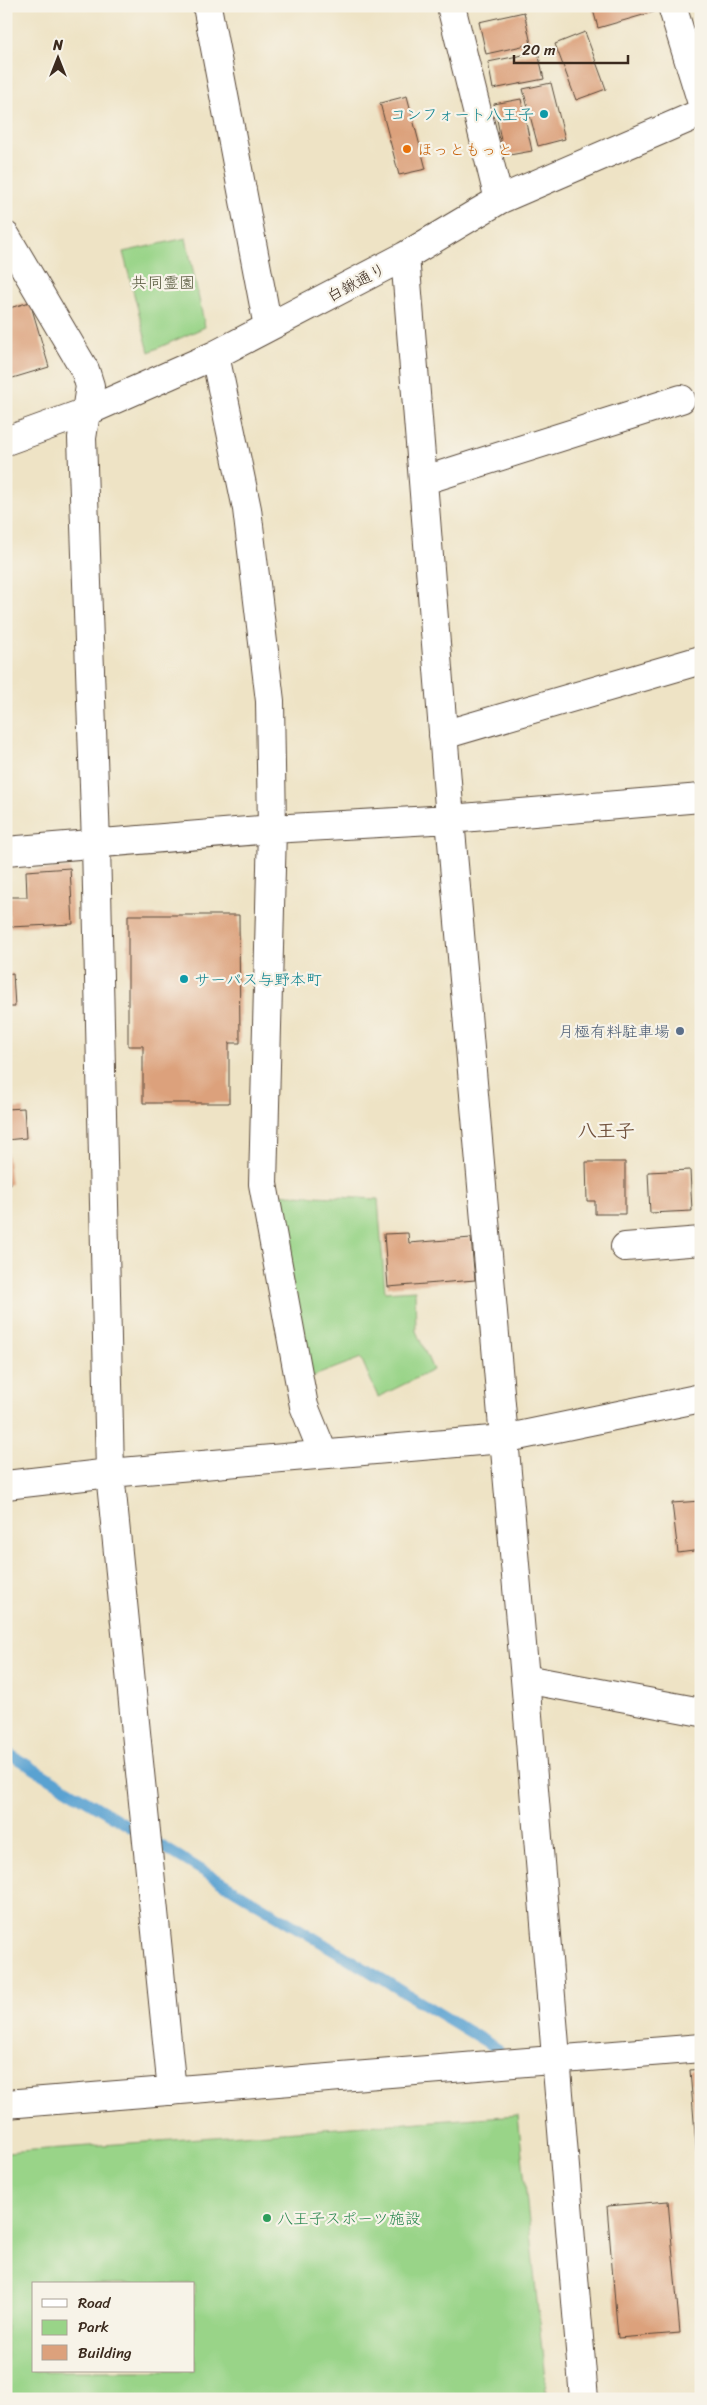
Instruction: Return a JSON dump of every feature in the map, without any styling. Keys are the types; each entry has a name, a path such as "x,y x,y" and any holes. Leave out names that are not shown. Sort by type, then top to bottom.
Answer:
{"street":[{"path":"207,6 268,328"},
{"path":"451,6 499,200"},
{"path":"672,6 701,100"},
{"name":"白鍬通り","path":"6,442 86,412 215,354 405,256 499,200 701,113"},
{"path":"6,236 89,378 82,438 96,844 110,1473 172,2092"},
{"path":"405,256 450,819 525,1679 584,2399"},
{"path":"215,354 247,509 270,701 272,829 263,1184 304,1406 323,1453"},
{"path":"424,480 681,399"},
{"path":"444,735 701,660"},
{"path":"6,851 272,829 450,819 701,798"},
{"path":"625,1247 701,1241"},
{"path":"6,1485 323,1453 503,1439 701,1398"},
{"path":"525,1679 701,1712"},
{"path":"6,2104 172,2092 557,2058 701,2048"}],"green space":[{"name":"共同霊園","path":"186,238 205,327 149,352 123,252"},
{"path":"271,1194 378,1199 385,1292 415,1290 416,1331 433,1370 378,1397 361,1358 306,1379"},
{"name":"八王子スポーツ施設","path":"518,2115 547,2399 6,2399 6,2152"}],"building":[{"path":"592,6 656,6 657,11 598,28"},
{"path":"524,12 531,44 486,54 479,22"},
{"path":"585,32 606,89 576,100 555,44"},
{"path":"538,52 544,79 493,89 488,62"},
{"name":"コンフォート八王子","path":"551,83 565,139 538,146 523,89"},
{"path":"407,96 426,169 399,175 380,103"},
{"path":"521,99 532,151 504,156 494,104"},
{"path":"30,302 49,367 6,380 6,309"},
{"path":"70,868 73,924 10,927 8,897 27,897 26,871"},
{"name":"サーパス与野本町","path":"128,915 239,915 240,1043 229,1043 229,1103 143,1103 143,1046 128,1046"},
{"path":"13,973 15,1007 6,1007 6,974"},
{"path":"24,1108 26,1138 6,1140 6,1109"},
{"path":"6,1143 11,1184 6,1185"},
{"path":"586,1162 625,1162 625,1214 595,1214 595,1201 587,1201"},
{"path":"690,1170 692,1211 650,1213 648,1172"},
{"path":"408,1233 409,1243 471,1238 475,1280 388,1287 384,1234"},
{"path":"701,1501 701,1550 678,1553 672,1503"},
{"path":"701,2069 701,2185 699,2185 690,2070"},
{"path":"668,2201 680,2333 618,2338 607,2206"}],"waterway":[{"path":"6,1752 498,2049"}],"place":[{"name":"コンフォート八王子","path":"544,114"},
{"name":"ほっともっと","path":"407,149"},
{"name":"サーパス与野本町","path":"184,979"},
{"name":"月極有料駐車場","path":"680,1031"},
{"name":"八王子スポーツ施設","path":"267,2218"}],"district":[{"name":"八王子","path":"606,1130"}]}
